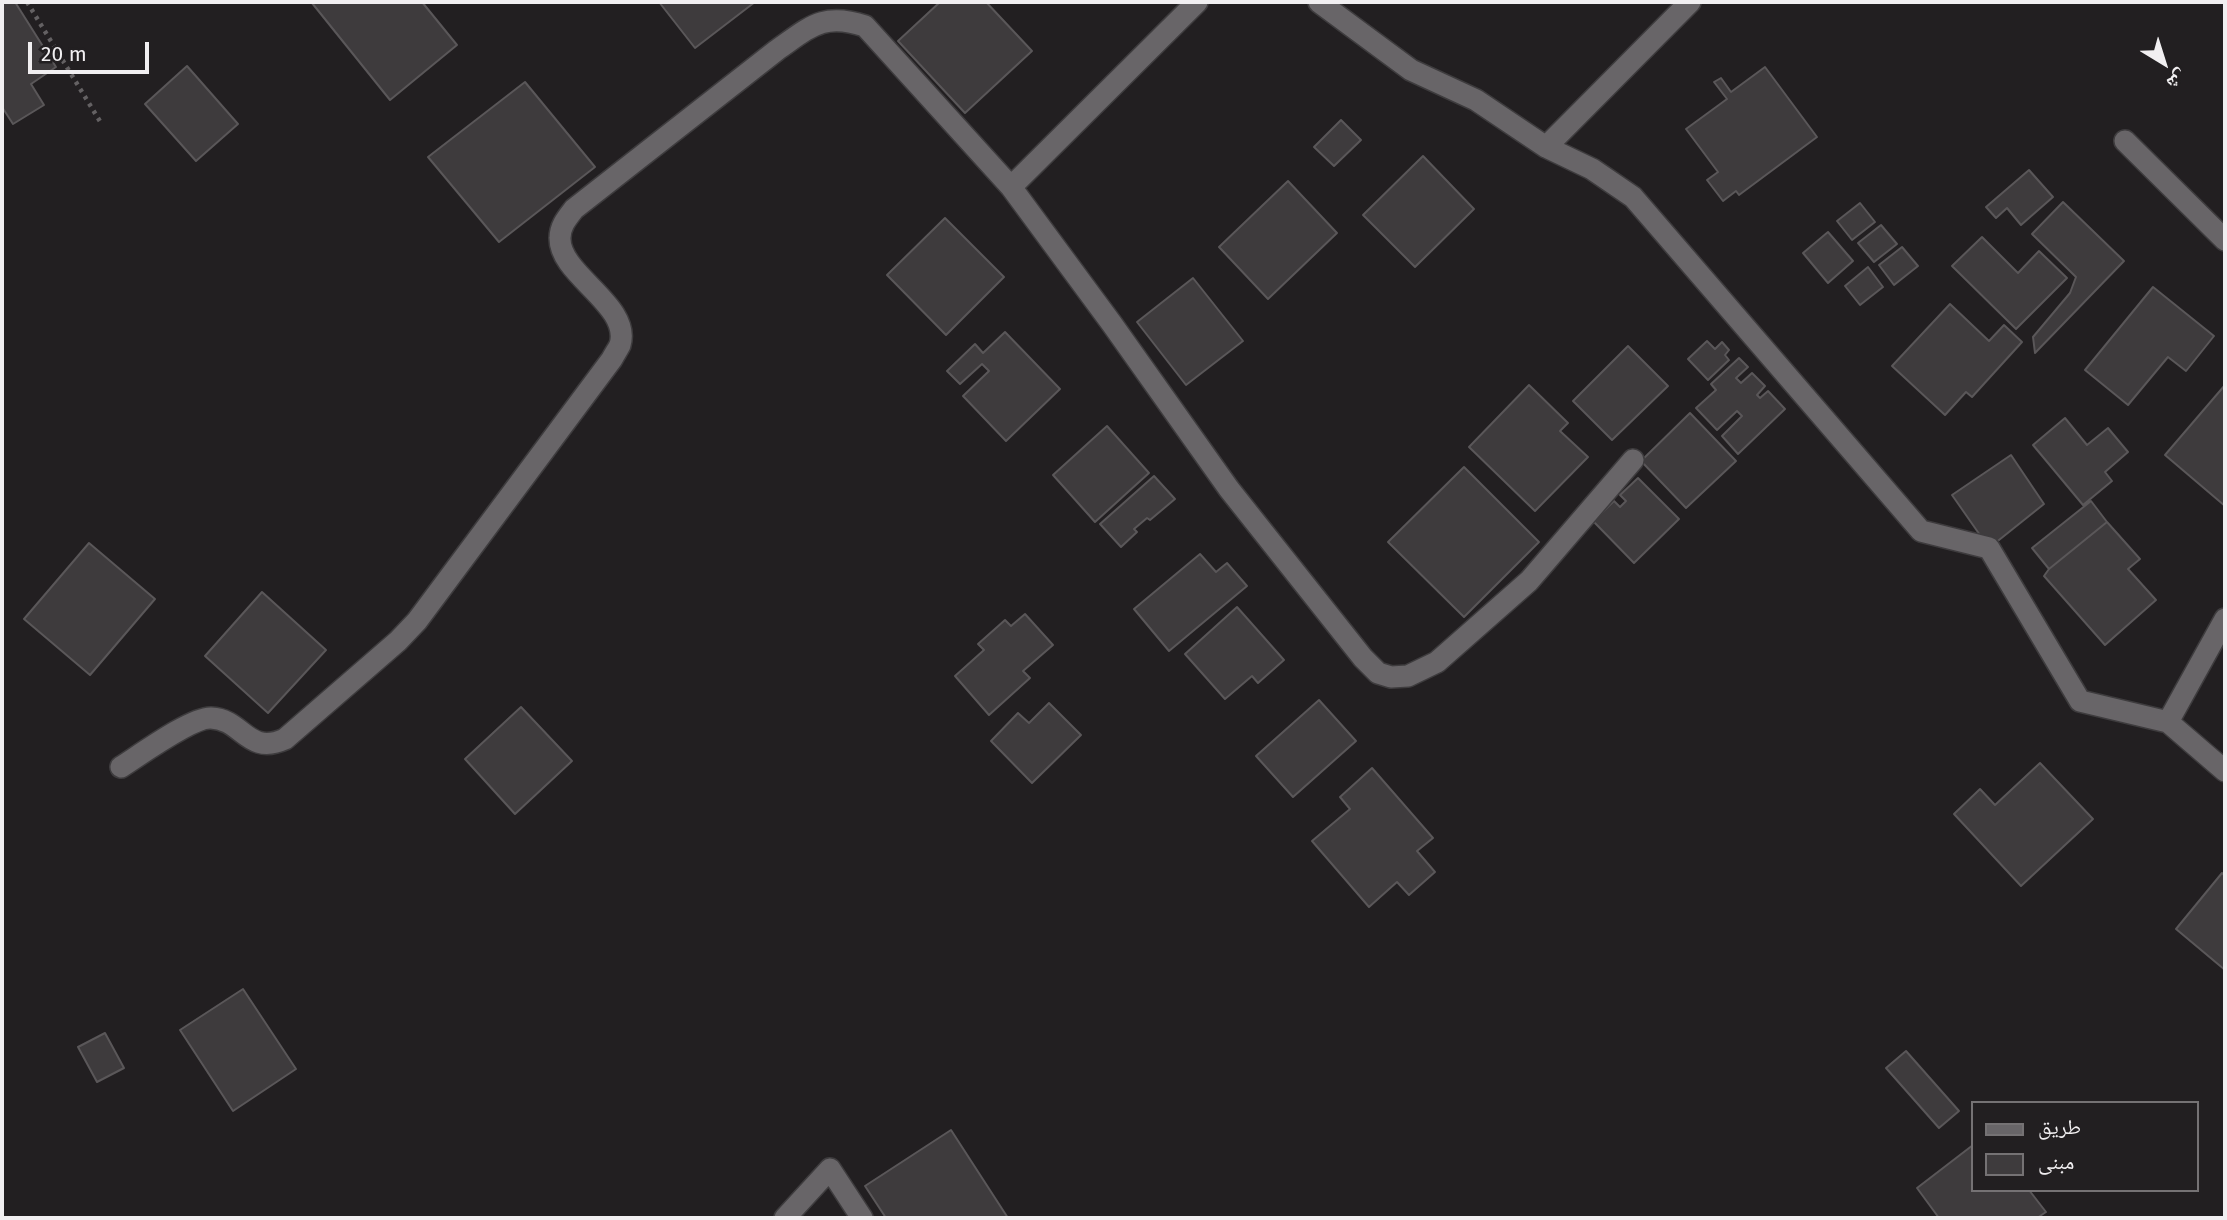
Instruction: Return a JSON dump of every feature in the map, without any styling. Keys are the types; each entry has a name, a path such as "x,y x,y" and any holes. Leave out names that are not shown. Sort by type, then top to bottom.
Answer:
{"street":[{"path":"1011,187 1197,2"},
{"path":"1319,2 1411,70 1476,100 1546,148 1591,169 1633,197 1921,531 1989,548 2080,701 2168,722 2225,771"},
{"path":"1546,148 1690,2"},
{"path":"121,766 201,719 222,720 254,742 275,743 285,739 398,641 440,591 612,359 621,343 620,326 611,311 564,256 560,240 562,225 574,209 812,26 845,19 865,26 1011,187 1229,489 1363,658 1378,673 1391,677 1408,676 1437,662 1529,581 1633,460"},
{"path":"2125,141 2225,240"},
{"path":"2168,722 2225,619"},
{"path":"785,1218 831,1169 862,1218"}],"path":[{"path":"27,2 101,123"}],"building":[{"path":"2,2 15,2 56,67 31,84 44,105 13,124 2,107"},
{"path":"313,2 422,2 457,45 390,100"},
{"path":"659,2 755,2 695,48"},
{"path":"940,2 986,2 1032,51 965,113 898,41"},
{"path":"187,66 238,124 196,161 145,104"},
{"path":"1765,67 1817,137 1739,195 1736,191 1723,201 1707,180 1718,172 1686,129 1727,99 1714,82 1721,78 1731,92"},
{"path":"525,82 595,167 499,242 428,157"},
{"path":"1341,120 1361,140 1334,166 1314,147"},
{"path":"1423,156 1474,209 1415,267 1363,215"},
{"path":"2029,170 2053,197 2021,225 2007,208 1996,218 1986,207"},
{"path":"1288,181 1337,233 1268,299 1219,247"},
{"path":"2063,202 2124,261 2035,353 2033,337 2070,293 2076,277 2032,234"},
{"path":"1860,203 1875,222 1852,240 1837,221"},
{"path":"945,218 1004,277 946,335 887,275"},
{"path":"1881,225 1897,244 1874,262 1858,243"},
{"path":"1828,232 1853,261 1828,283 1803,253"},
{"path":"1982,237 2018,273 2039,251 2067,278 2016,329 1952,266"},
{"path":"1902,247 1918,266 1894,285 1879,265"},
{"path":"1868,267 1883,287 1860,305 1845,286"},
{"path":"1193,278 1243,341 1186,385 1137,322"},
{"path":"2153,287 2214,336 2186,371 2168,357 2128,405 2085,370"},
{"path":"1950,304 1989,341 2004,325 2022,342 1972,397 1966,392 1945,415 1892,366"},
{"path":"1005,332 1060,389 1006,441 963,396 989,371 982,364 960,384 947,371 975,344 983,353"},
{"path":"1707,341 1715,349 1722,342 1729,350 1725,355 1729,360 1708,380 1688,359"},
{"path":"1628,346 1668,386 1612,440 1573,401"},
{"path":"1739,358 1748,367 1736,378 1741,383 1752,373 1765,386 1757,395 1760,398 1768,391 1785,409 1738,454 1722,436 1742,416 1737,411 1717,430 1696,408 1716,390 1711,384"},
{"path":"1529,385 1568,423 1560,431 1588,457 1535,511 1469,447"},
{"path":"2225,385 2225,506 2165,455"},
{"path":"1690,413 1736,461 1686,508 1641,461"},
{"path":"2065,418 2087,445 2108,428 2128,452 2105,472 2112,481 2083,505 2033,445"},
{"path":"1107,426 1149,473 1095,522 1053,475"},
{"path":"2011,455 2044,504 1989,548 1952,495"},
{"path":"1464,467 1539,542 1464,617 1388,542"},
{"path":"1154,476 1175,499 1150,520 1147,518 1134,529 1137,532 1121,547 1100,524"},
{"path":"1638,478 1679,519 1634,563 1593,521 1614,501 1620,507 1626,501 1620,495"},
{"path":"2091,501 2107,522 2049,569 2032,548"},
{"path":"2107,522 2140,559 2128,569 2156,600 2105,645 2044,576"},
{"path":"89,543 155,599 90,675 24,619"},
{"path":"1200,554 1216,572 1227,563 1247,586 1169,651 1134,609"},
{"path":"262,592 326,650 268,713 205,656"},
{"path":"1237,607 1284,660 1258,683 1252,676 1225,699 1185,654"},
{"path":"1025,614 1053,645 1023,671 1030,678 989,715 955,676 984,650 978,644 1005,620 1011,626"},
{"path":"1319,700 1356,741 1293,797 1256,756"},
{"path":"1049,703 1081,735 1032,783 991,741 1018,713 1029,723"},
{"path":"521,707 572,761 515,814 465,759"},
{"path":"2040,763 2093,819 2021,886 1954,814 1980,789 1995,805"},
{"path":"1372,768 1433,838 1417,851 1435,872 1409,895 1397,882 1369,907 1312,841 1350,809 1340,797"},
{"path":"2222,873 2225,876 2225,970 2176,929"},
{"path":"243,989 296,1069 233,1111 180,1030"},
{"path":"105,1033 124,1068 97,1082 78,1047"},
{"path":"1906,1051 1959,1111 1939,1128 1886,1068"},
{"path":"951,1130 1008,1218 886,1218 865,1186"},
{"path":"1972,1146 1972,1192 2031,1192 2046,1212 2037,1218 1939,1218 1917,1188"}]}
